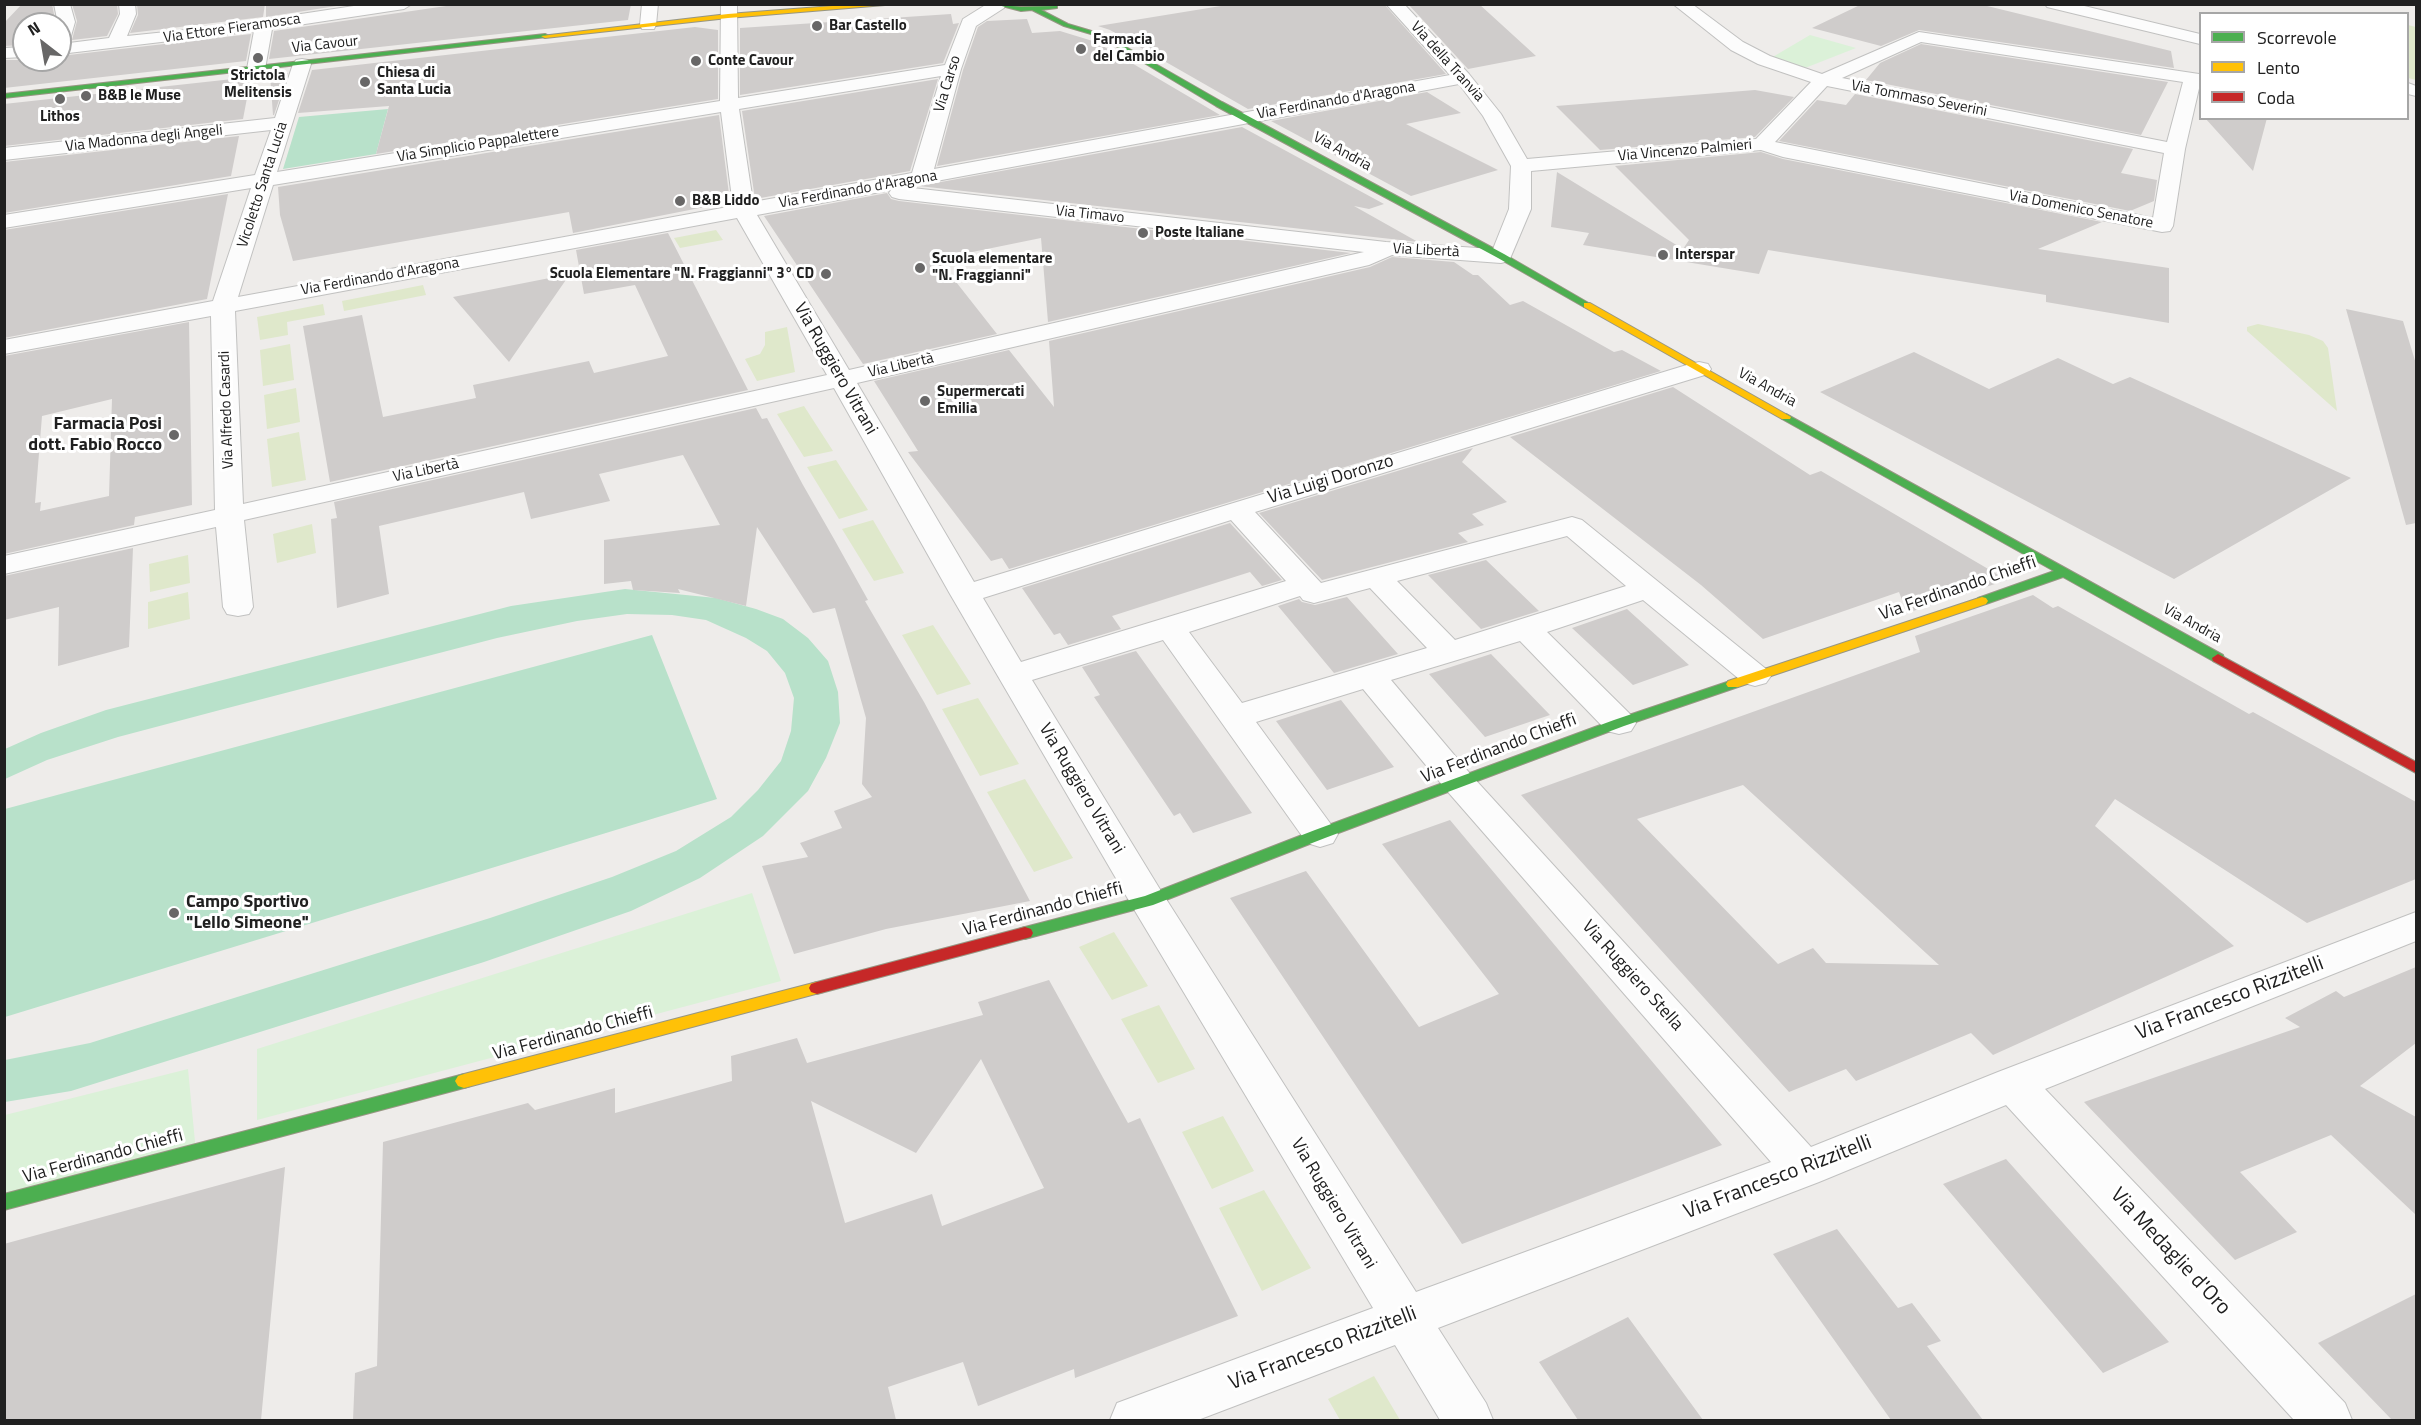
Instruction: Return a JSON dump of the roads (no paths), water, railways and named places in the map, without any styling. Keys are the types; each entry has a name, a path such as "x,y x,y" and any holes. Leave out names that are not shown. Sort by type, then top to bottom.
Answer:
{"street":[{"path":"116,43 128,14 127,4"},
{"path":"256,69 271,24 274,4"},
{"name":"Via Ettore Fieramosca","path":"72,48 271,24 328,10 404,4"},
{"path":"648,25 650,4"},
{"name":"Via Cavour","path":"4,96 648,25 724,8 894,4"},
{"path":"998,5 1034,9 1067,4"},
{"name":"Via della Tranvia","path":"1394,4 1463,78 1492,114 1521,166"},
{"name":"Via Tommaso Severini","path":"1680,4 1737,46 1764,60 1823,80 2175,149"},
{"path":"2053,4 2199,39"},
{"name":"Via Carso","path":"921,179 952,69 969,23 998,5"},
{"path":"724,8 729,105 744,211"},
{"name":"Via Andria","path":"1034,9 1066,25 1103,36 1245,118 1501,256 1698,369 2416,768"},
{"path":"215,32 216,14"},
{"name":"Via Andria","path":"1091,20 1103,36"},
{"name":"Via Domenico Senatore","path":"1762,144 1783,151 2162,225 2175,149 2193,78 1919,37 1823,80"},
{"name":"Vicoletto Santa Lucia","path":"223,306 302,64"},
{"name":"Via Simplicio Pappalettere","path":"4,222 952,69"},
{"name":"Via Ferdinando d'Aragona","path":"4,347 1463,78"},
{"name":"Via Vincenzo Palmieri","path":"1521,166 1762,144 1823,80"},
{"name":"Via Madonna degli Angeli","path":"4,154 283,123"},
{"path":"1501,256 1520,209 1521,166"},
{"name":"Via Timavo","path":"864,190 1388,248"},
{"name":"Via Ruggiero Vitrani","path":"744,211 1012,675 1403,1318 1468,1420"},
{"name":"Via Libertà","path":"4,565 841,379 1369,258 1388,248 1501,256"},
{"name":"Via Alfredo Casardi","path":"223,306 230,514"},
{"name":"Via Luigi Doronzo","path":"965,594 1698,369"},
{"path":"1236,509 1314,594 1572,526 1755,676"},
{"path":"230,514 238,607"},
{"name":"Via Ferdinando Chieffi","path":"4,1202 1148,901 1320,834 1460,784 1619,723 2064,572"},
{"path":"1376,577 1448,652"},
{"path":"1012,675 1170,628 1306,584"},
{"path":"1234,717 1526,629 1649,588"},
{"path":"1170,628 1320,834"},
{"path":"1526,629 1619,723"},
{"name":"Via Ruggiero Stella","path":"1370,676 1460,784 1804,1169"},
{"name":"Via Francesco Rizzitelli","path":"1135,1420 1804,1169 2013,1084 2416,926"},
{"name":"Via Medaglie d'Oro","path":"2013,1084 2327,1420"}],"place":[{"name":"Bar Castello","path":"817,26"},
{"name":"Farmacia del Cambio","path":"1081,49"},
{"name":"Strictola Melitensis","path":"258,58"},
{"name":"Conte Cavour","path":"696,61"},
{"name":"Chiesa di Santa Lucia","path":"365,82"},
{"name":"B&B le Muse","path":"86,96"},
{"name":"Lithos","path":"60,99"},
{"name":"B&B Liddo","path":"680,201"},
{"name":"Poste Italiane","path":"1143,233"},
{"name":"Interspar","path":"1663,255"},
{"name":"Scuola elementare \"N. Fraggianni\"","path":"920,268"},
{"name":"Scuola Elementare \"N. Fraggianni\" 3° CD","path":"826,274"},
{"name":"Supermercati Emilia","path":"925,401"},
{"name":"Farmacia Posi dott. Fabio Rocco","path":"174,435"},
{"name":"Campo Sportivo \"Lello Simeone\"","path":"174,913"}]}
